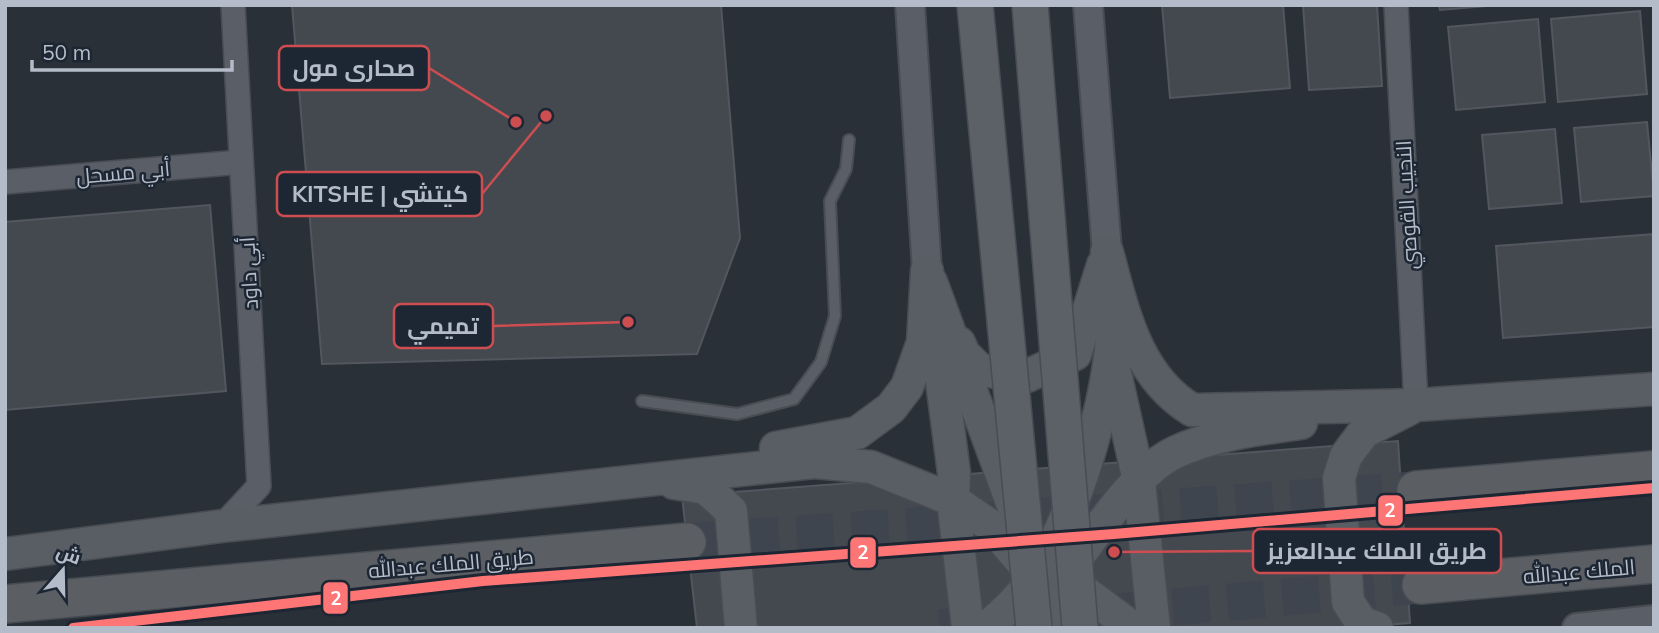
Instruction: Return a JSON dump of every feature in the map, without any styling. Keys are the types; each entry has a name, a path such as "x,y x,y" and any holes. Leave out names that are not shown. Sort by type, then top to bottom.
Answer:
{"highway":[{"path":"1416,490 1654,470"},
{"name":"طريق الملك عبدالله","path":"5,604 687,542"},
{"name":"الملك عبدالله","path":"1421,585 1654,564"}],"main road":[{"path":"975,5 1034,628"},
{"path":"1030,5 1080,628"},
{"path":"928,271 964,354 981,370 1027,376 1075,354 1107,252"},
{"path":"1034,628 1085,467 1111,356 1113,310 1107,252"},
{"path":"1107,252 1126,323 1148,369 1178,402 1192,410 1416,405 1654,389"},
{"path":"530,492 857,433 888,413 907,387 923,342 928,271"},
{"path":"928,271 954,473 953,500 968,628"},
{"path":"928,271 1017,517 1072,628"},
{"path":"1111,356 1139,481 1154,628"},
{"path":"986,628 1048,577 1139,481 1175,453 1235,433 1416,405"},
{"path":"1377,628 1362,622 1348,602 1339,478 1346,456 1364,432 1416,405"},
{"path":"5,554 222,526 814,462 871,467 953,500 991,526 1048,577 1133,628"},
{"path":"530,492 680,483 706,488 731,511 741,628"}],"street":[{"name":"أبي داود","path":"222,526 259,486 233,5"},
{"path":"910,5 928,271"},
{"path":"1088,5 1107,252"},
{"name":"النجيب القوصي","path":"1396,5 1416,405"},
{"name":"أبي مسحل","path":"5,182 241,162"},
{"path":"1577,628 1654,620"}],"lane":[{"path":"642,401 737,414 794,399 821,362 835,316 830,201 846,169 849,140"}],"building":[{"path":"292,5 721,5 740,238 697,354 322,364"},
{"path":"1162,5 1283,5 1290,88 1170,98"},
{"path":"1303,5 1377,5 1382,86 1309,90"},
{"path":"1439,5 1499,5 1440,10"},
{"path":"1640,11 1647,94 1558,102 1551,19"},
{"path":"1538,19 1545,102 1456,110 1448,27"},
{"path":"1647,122 1654,196 1581,202 1574,128"},
{"path":"1555,129 1562,203 1489,209 1482,135"},
{"path":"210,205 226,391 5,410 5,222"},
{"path":"1654,234 1654,327 1503,338 1496,246"},
{"path":"1398,441 1410,623 1344,628 697,628 682,496"}],"tunnel":[{"path":"687,542 1416,490"},
{"path":"1118,612 1421,585"},
{"path":"940,628 1001,622"}],"transit line":[{"name":"2","path":"73,628 483,581 1114,534 1654,488"}],"place":[{"name":"KITSHE | كيتشي","path":"546,116"},
{"name":"صحارى مول","path":"516,122"},
{"name":"تمیمي","path":"628,322"},
{"name":"طريق الملك عبدالعزيز","path":"1114,552"}]}
